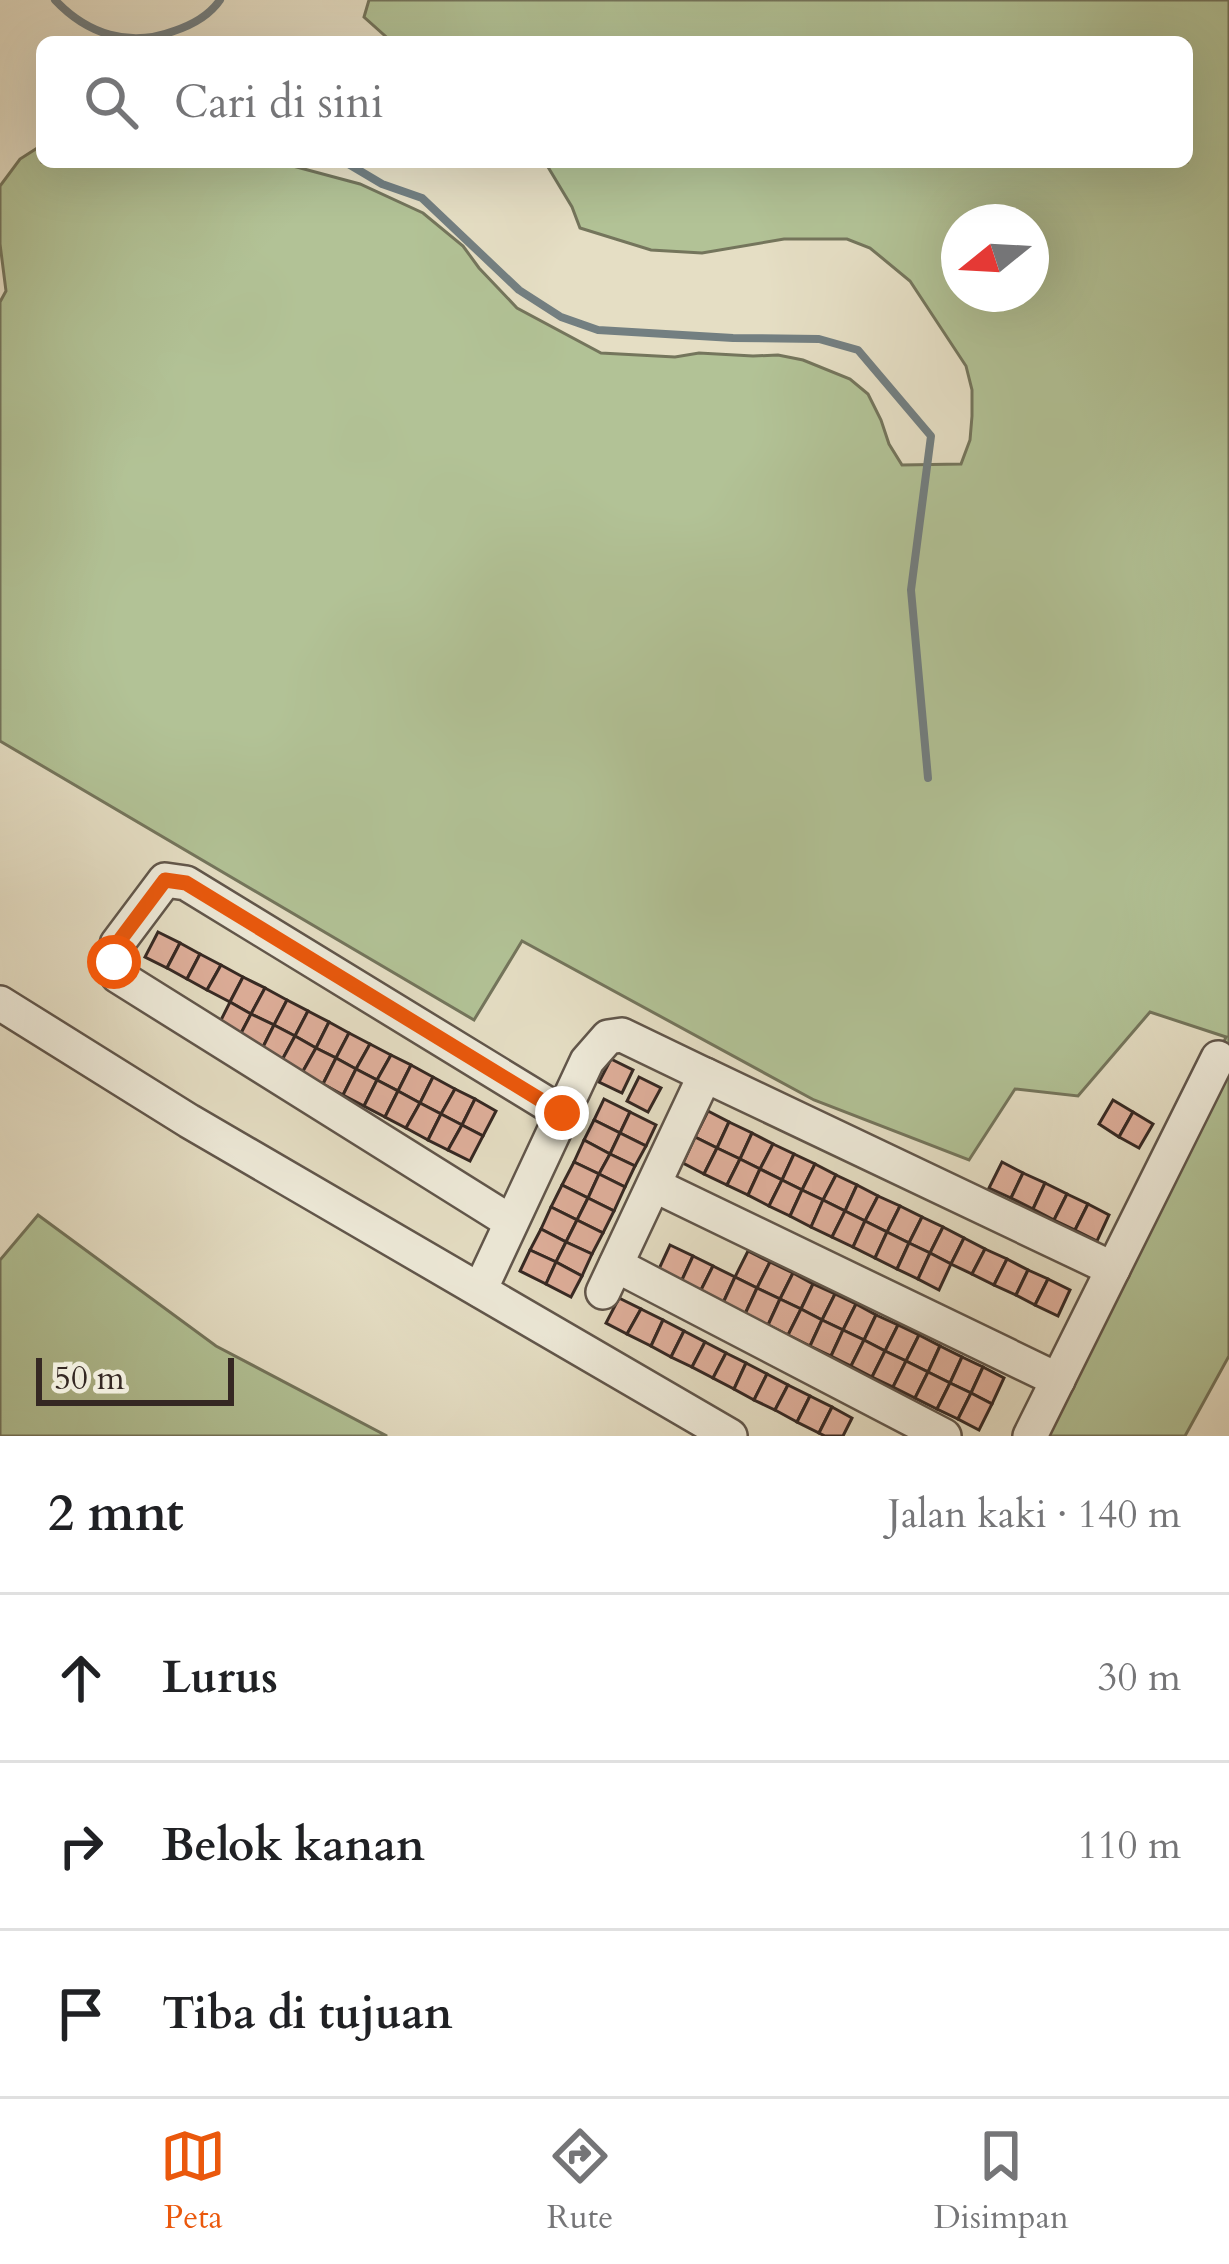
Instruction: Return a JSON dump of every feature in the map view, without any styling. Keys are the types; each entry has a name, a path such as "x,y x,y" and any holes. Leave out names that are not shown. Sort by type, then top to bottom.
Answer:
{"street":[{"path":"511,1222 118,976 117,944 165,880 186,883 562,1113"},
{"path":"0,1003 189,1121 730,1436"},
{"path":"480,1290 586,1061 608,1037 622,1035 1113,1269"},
{"path":"1030,1436 1219,1058"},
{"path":"705,1075 609,1278 944,1436"},
{"path":"654,1185 1058,1380"}],"green space":[{"path":"369,0 1229,0 1229,1356 1185,1436 1045,1436 1226,1037 1150,1012 1078,1096 1015,1089 969,1160 814,1100 522,941 474,1020 0,741 0,302 6,291 0,186 20,159 36,149 36,168 300,168 360,184 423,213 463,246 517,308 601,353 778,355 803,360 850,379 868,394 902,465 961,464 972,416 966,366 910,281 870,248 847,239 784,239 702,253 651,250 580,228 549,168 1193,168 1193,36 385,36 364,17"},
{"path":"38,1215 216,1346 387,1436 0,1436 0,1260"}],"building":[{"path":"158,932 180,943 167,968 145,957"},
{"path":"180,943 200,954 187,979 167,968"},
{"path":"200,954 221,965 207,990 187,979"},
{"path":"221,965 243,977 230,1002 207,990"},
{"path":"243,977 265,988 251,1014 230,1002"},
{"path":"265,988 287,1000 274,1025 251,1014"},
{"path":"287,1000 308,1011 295,1036 274,1025"},
{"path":"230,1002 251,1014 238,1039 217,1028"},
{"path":"308,1011 329,1022 316,1048 295,1036"},
{"path":"251,1014 274,1025 261,1051 238,1039"},
{"path":"329,1022 349,1033 336,1058 316,1048"},
{"path":"274,1025 295,1036 281,1062 261,1051"},
{"path":"349,1033 370,1044 356,1069 336,1058"},
{"path":"295,1036 316,1048 302,1073 281,1062"},
{"path":"370,1044 391,1055 377,1080 356,1069"},
{"path":"316,1048 336,1058 323,1084 302,1073"},
{"path":"391,1055 411,1065 398,1091 377,1080"},
{"path":"336,1058 356,1069 343,1095 323,1084"},
{"path":"611,1059 633,1070 622,1093 599,1082"},
{"path":"411,1065 433,1077 420,1103 398,1091"},
{"path":"356,1069 377,1080 364,1106 343,1095"},
{"path":"433,1077 455,1089 441,1114 420,1103"},
{"path":"639,1077 661,1088 648,1112 627,1101"},
{"path":"377,1080 398,1091 385,1117 364,1106"},
{"path":"455,1089 475,1099 462,1125 441,1114"},
{"path":"398,1091 420,1103 406,1128 385,1117"},
{"path":"475,1099 496,1111 483,1136 462,1125"},
{"path":"604,1099 630,1112 620,1133 594,1120"},
{"path":"1113,1100 1133,1112 1119,1137 1099,1124"},
{"path":"420,1103 441,1114 428,1140 406,1128"},
{"path":"708,1111 729,1122 717,1148 695,1137"},
{"path":"630,1112 656,1125 646,1146 620,1133"},
{"path":"1133,1112 1153,1124 1139,1148 1119,1137"},
{"path":"441,1114 462,1125 448,1150 428,1140"},
{"path":"594,1120 620,1133 610,1154 584,1140"},
{"path":"729,1122 752,1133 740,1159 717,1148"},
{"path":"462,1125 483,1136 470,1161 448,1150"},
{"path":"620,1133 646,1146 635,1166 610,1154"},
{"path":"752,1133 773,1144 760,1169 740,1159"},
{"path":"695,1137 717,1148 704,1174 683,1163"},
{"path":"584,1140 610,1154 599,1174 574,1162"},
{"path":"773,1144 794,1154 782,1180 760,1169"},
{"path":"717,1148 740,1159 727,1185 704,1174"},
{"path":"610,1154 635,1166 625,1187 599,1174"},
{"path":"794,1154 815,1164 802,1190 782,1180"},
{"path":"740,1159 760,1169 748,1195 727,1185"},
{"path":"574,1162 599,1174 588,1198 562,1185"},
{"path":"1002,1162 1023,1173 1011,1198 989,1188"},
{"path":"815,1164 836,1175 823,1200 802,1190"},
{"path":"760,1169 782,1180 769,1206 748,1195"},
{"path":"1023,1173 1045,1183 1033,1209 1011,1198"},
{"path":"599,1174 625,1187 614,1211 588,1198"},
{"path":"836,1175 857,1185 845,1211 823,1200"},
{"path":"782,1180 802,1190 790,1216 769,1206"},
{"path":"1045,1183 1067,1194 1054,1220 1033,1209"},
{"path":"562,1185 588,1198 577,1220 551,1207"},
{"path":"857,1185 878,1196 865,1221 845,1211"},
{"path":"802,1190 823,1200 811,1227 790,1216"},
{"path":"1067,1194 1088,1204 1075,1230 1054,1220"},
{"path":"878,1196 900,1206 887,1232 865,1221"},
{"path":"588,1198 614,1211 603,1233 577,1220"},
{"path":"823,1200 845,1211 832,1237 811,1227"},
{"path":"1088,1204 1109,1215 1097,1241 1075,1230"},
{"path":"900,1206 922,1217 909,1243 887,1232"},
{"path":"551,1207 577,1220 566,1242 541,1229"},
{"path":"845,1211 865,1221 853,1247 832,1237"},
{"path":"922,1217 943,1227 930,1253 909,1243"},
{"path":"577,1220 603,1233 592,1254 566,1242"},
{"path":"865,1221 887,1232 875,1258 853,1247"},
{"path":"943,1227 964,1238 951,1264 930,1253"},
{"path":"541,1229 566,1242 556,1262 530,1250"},
{"path":"887,1232 909,1243 897,1269 875,1258"},
{"path":"964,1238 985,1249 972,1274 951,1264"},
{"path":"566,1242 592,1254 582,1276 556,1262"},
{"path":"909,1243 930,1253 918,1279 897,1269"},
{"path":"670,1245 693,1256 681,1282 658,1271"},
{"path":"985,1249 1007,1259 994,1285 972,1274"},
{"path":"530,1250 556,1262 546,1284 520,1271"},
{"path":"748,1251 770,1262 757,1288 735,1277"},
{"path":"930,1253 951,1264 939,1290 918,1279"},
{"path":"693,1256 713,1266 700,1292 681,1282"},
{"path":"1007,1259 1028,1270 1016,1295 994,1285"},
{"path":"556,1262 582,1276 571,1297 546,1284"},
{"path":"770,1262 793,1273 780,1299 757,1288"},
{"path":"713,1266 735,1277 723,1303 700,1292"},
{"path":"1028,1270 1048,1279 1035,1305 1016,1295"},
{"path":"793,1273 813,1284 801,1309 780,1299"},
{"path":"735,1277 757,1288 745,1314 723,1303"},
{"path":"1048,1279 1070,1290 1058,1316 1035,1305"},
{"path":"813,1284 835,1294 822,1320 801,1309"},
{"path":"757,1288 780,1299 768,1325 745,1314"},
{"path":"835,1294 856,1304 843,1330 822,1320"},
{"path":"619,1298 641,1309 627,1334 606,1323"},
{"path":"780,1299 801,1309 788,1335 768,1325"},
{"path":"856,1304 876,1315 864,1340 843,1330"},
{"path":"641,1309 663,1320 651,1346 627,1334"},
{"path":"801,1309 822,1320 810,1346 788,1335"},
{"path":"876,1315 898,1325 885,1351 864,1340"},
{"path":"663,1320 684,1331 671,1357 651,1346"},
{"path":"822,1320 843,1330 831,1356 810,1346"},
{"path":"898,1325 919,1335 906,1361 885,1351"},
{"path":"843,1330 864,1340 851,1366 831,1356"},
{"path":"684,1331 705,1342 692,1367 671,1357"},
{"path":"919,1335 940,1346 928,1372 906,1361"},
{"path":"864,1340 885,1351 872,1377 851,1366"},
{"path":"705,1342 726,1353 713,1378 692,1367"},
{"path":"940,1346 962,1357 950,1383 928,1372"},
{"path":"885,1351 906,1361 893,1387 872,1377"},
{"path":"726,1353 746,1363 734,1389 713,1378"},
{"path":"962,1357 983,1367 971,1393 950,1383"},
{"path":"906,1361 928,1372 915,1398 893,1387"},
{"path":"746,1363 767,1374 754,1400 734,1389"},
{"path":"983,1367 1004,1378 992,1404 971,1393"},
{"path":"928,1372 950,1383 937,1409 915,1398"},
{"path":"767,1374 788,1385 775,1410 754,1400"},
{"path":"950,1383 971,1393 958,1419 937,1409"},
{"path":"788,1385 810,1396 797,1422 775,1410"},
{"path":"971,1393 992,1404 979,1430 958,1419"},
{"path":"810,1396 832,1407 819,1433 797,1422"},
{"path":"832,1407 852,1418 843,1436 819,1433"}],"waterway":[{"path":"55,0 81,22 115,36"},
{"path":"157,36 187,26 220,0"},
{"path":"355,168 422,198 519,290 561,317 598,330 819,339 858,350 931,436 911,590 928,778"}],"route":[{"path":"114,962 117,944 165,880 186,883 562,1113"}]}
